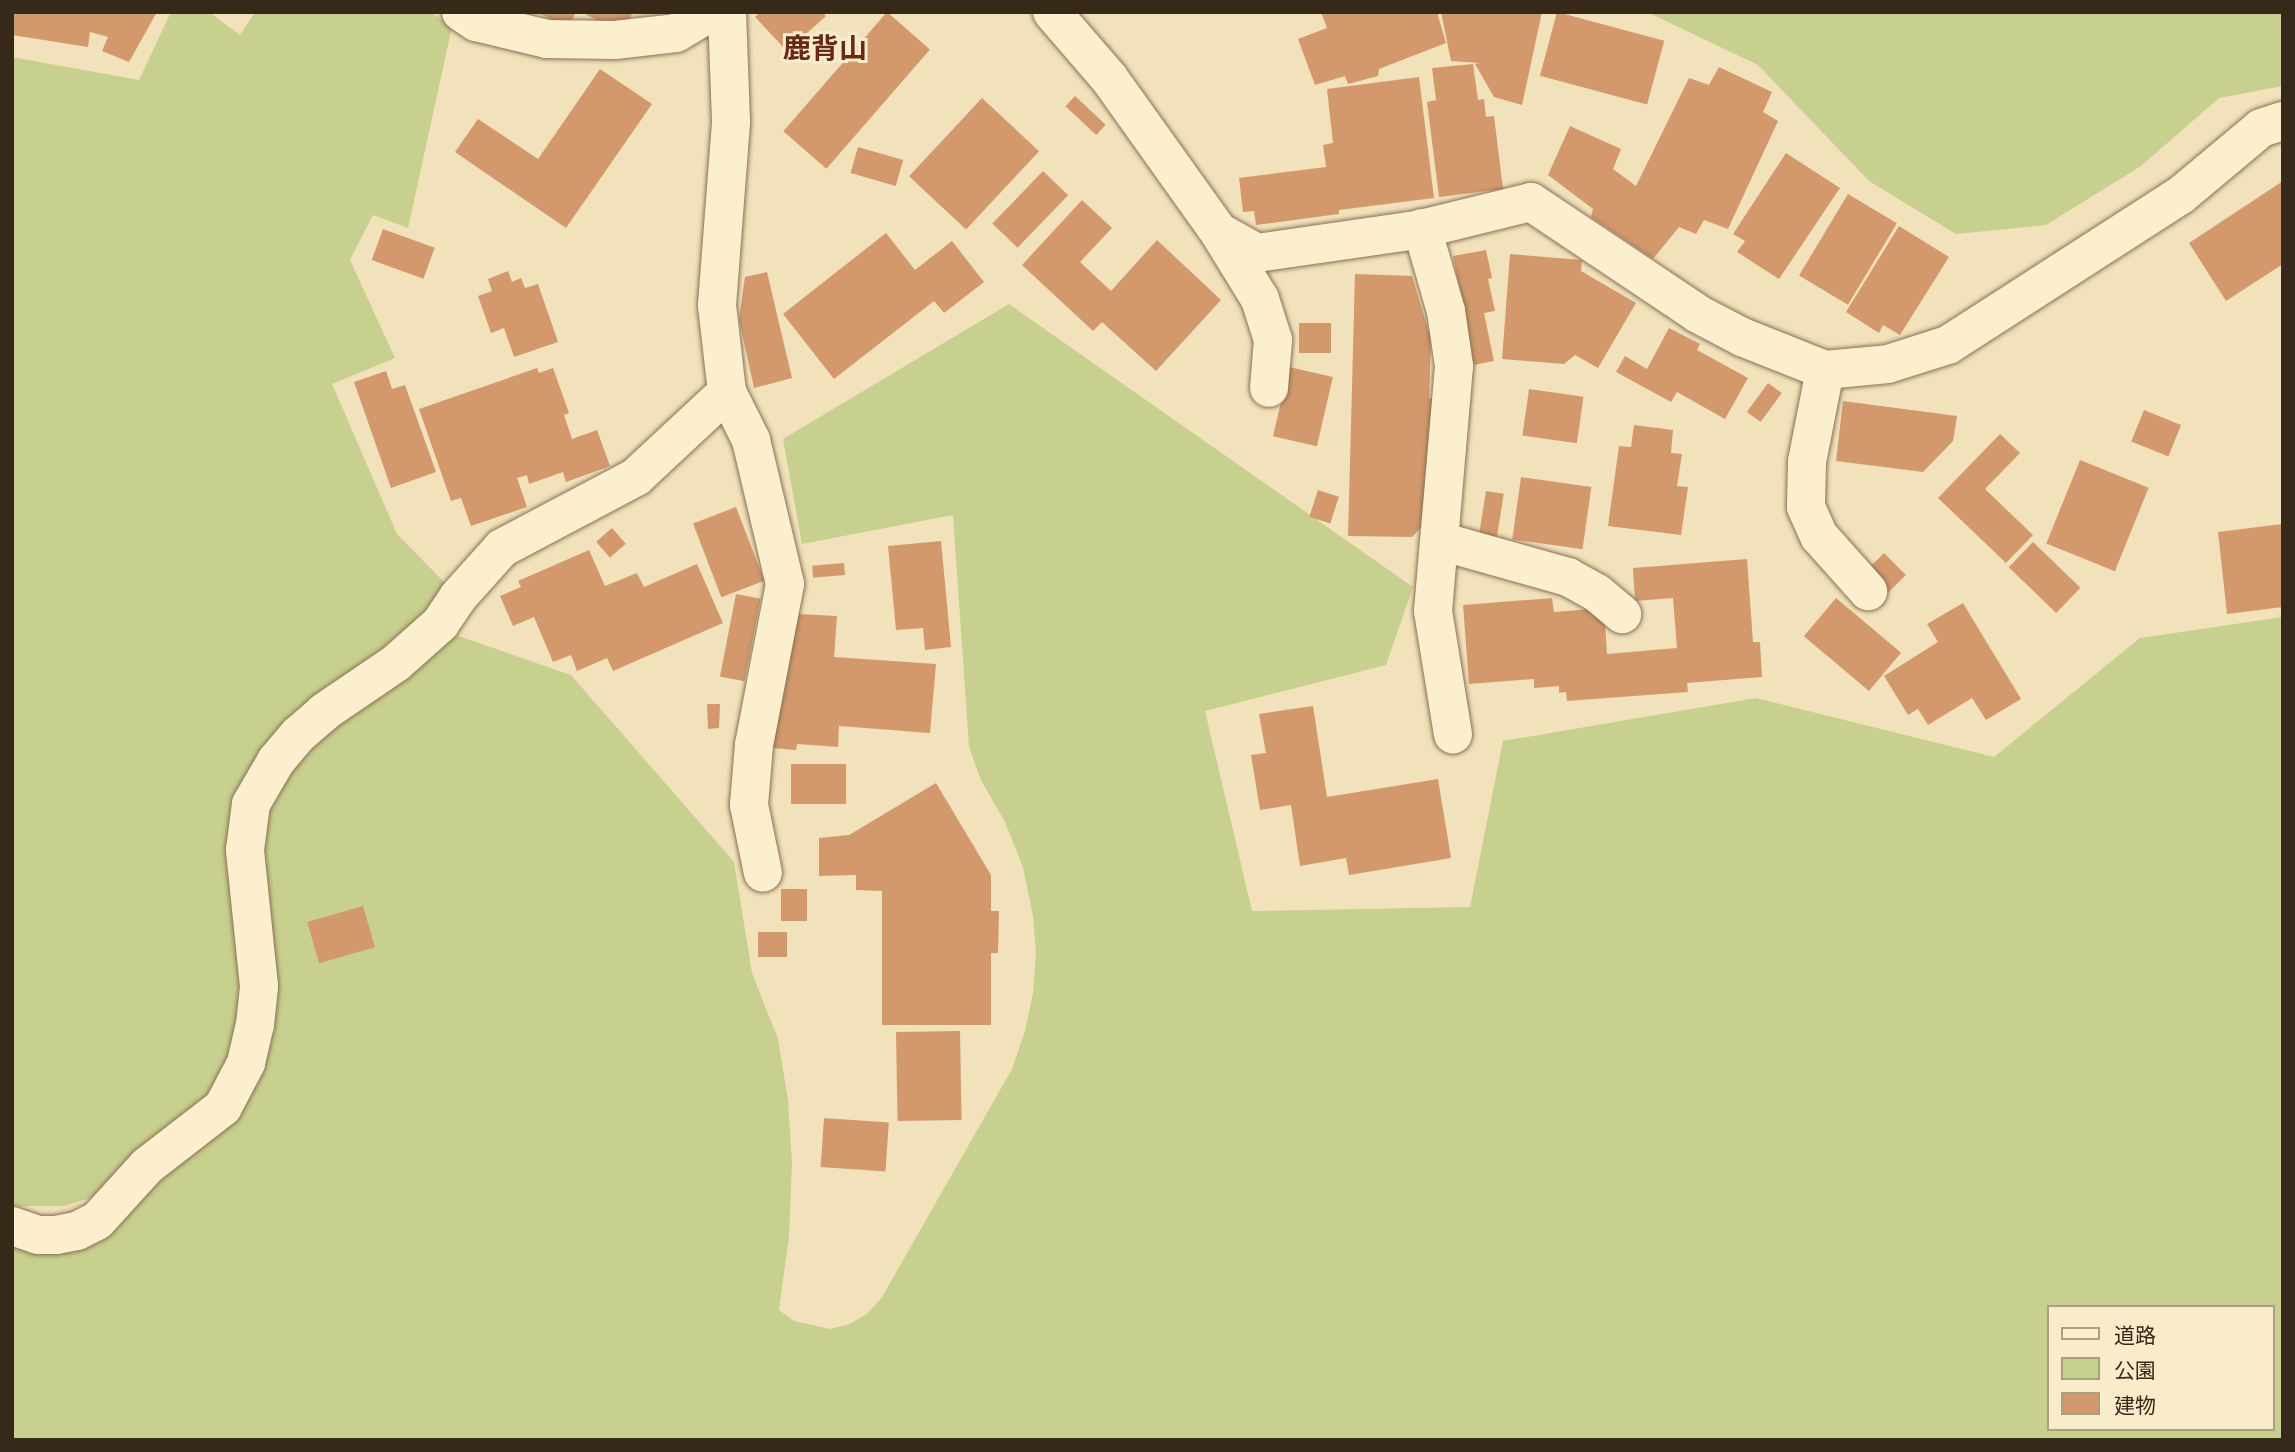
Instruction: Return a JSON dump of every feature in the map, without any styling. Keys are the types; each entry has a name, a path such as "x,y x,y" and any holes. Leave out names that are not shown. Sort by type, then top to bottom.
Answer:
{"street":[{"path":"461,12 476,22 547,39 615,40 676,33 711,12"},
{"path":"727,12 732,121 717,305 727,392 751,440 786,584 754,745 749,805 763,873"},
{"path":"1052,12 1109,78 1219,232 1263,309 1273,340 1269,388"},
{"path":"1219,232 1257,253 1422,229 1531,202 1698,314 1742,337 1825,370 1888,364 1948,345 2180,195 2262,128 2283,121"},
{"path":"1422,229 1446,311 1454,366 1433,611 1453,734"},
{"path":"1825,370 1807,462 1806,507 1819,536 1868,590"},
{"path":"12,1226 38,1235 56,1235 78,1231 97,1221 147,1166 223,1107 246,1063 257,999 245,849 251,804 276,761 298,735 324,712 396,663 440,624 458,597 502,548 636,477 727,392"},
{"path":"1440,541 1568,577 1597,593 1622,614"}],"green space":[{"path":"171,12 209,12 240,35 255,12 431,12 452,27 408,228 373,215 350,260 395,358 332,384 397,534 447,585 429,612 264,749 248,975 235,1051 212,1095 102,1194 64,1206 12,1206 12,57 139,80"},
{"path":"1647,12 2283,12 2283,86 2219,98 2141,166 2046,225 1956,234 1869,181 1758,65"},
{"path":"1009,304 1413,587 1386,665 1205,711 1252,911 1470,907 1503,741 1756,698 1994,757 2140,638 2283,617 2283,1440 12,1440 12,1230 66,1244 233,1116 262,813 308,743 450,633 571,675 734,862 752,973 778,1039 788,1100 792,1162 789,1236 779,1310 794,1321 830,1329 850,1324 868,1313 882,1297 1012,1069 1025,1031 1033,993 1036,954 1033,916 1023,867 1005,822 981,780 969,747 953,515 802,544 783,439"}],"building":[{"path":"12,12 157,12 129,62 102,51 108,37 90,32 88,47 12,35"},
{"path":"537,12 576,12 568,28"},
{"path":"581,12 633,12 622,33"},
{"path":"760,12 822,12 826,16 787,51 755,17"},
{"path":"887,12 930,49 826,169 783,131"},
{"path":"1321,12 1437,12 1446,43 1379,69 1378,76 1348,84 1345,76 1315,85 1298,39 1327,28"},
{"path":"1441,12 1542,12 1522,105 1494,97 1475,64 1479,63 1451,61"},
{"path":"1557,12 1664,41 1647,104 1540,76"},
{"path":"1473,64 1478,100 1484,99 1486,117 1494,116 1503,189 1439,197 1427,102 1436,100 1432,68"},
{"path":"1719,67 1772,92 1763,112 1778,121 1728,229 1704,220 1696,234 1679,227 1653,259 1591,217 1593,209 1548,175 1570,126 1621,149 1613,169 1636,186 1689,78 1709,85"},
{"path":"600,69 652,104 566,228 455,152 478,119 538,159"},
{"path":"1419,77 1434,198 1339,210 1339,214 1256,225 1254,211 1243,212 1239,178 1326,167 1323,145 1333,143 1327,89"},
{"path":"1075,96 1106,125 1096,135 1065,106"},
{"path":"982,98 1039,151 966,229 909,176"},
{"path":"858,147 903,160 896,186 851,173"},
{"path":"1786,153 1840,188 1779,279 1737,252 1745,241 1733,234"},
{"path":"1043,171 1068,195 1017,248 992,224"},
{"path":"2283,181 2283,264 2226,301 2189,243"},
{"path":"1848,194 1897,223 1848,305 1799,275"},
{"path":"1082,200 1112,228 1080,262 1111,291 1157,240 1221,300 1156,371 1102,322 1093,331 1022,265"},
{"path":"1899,226 1949,257 1900,335 1883,325 1879,333 1846,312"},
{"path":"383,229 435,248 423,279 372,260"},
{"path":"886,233 915,270 952,241 984,282 944,313 934,301 834,379 783,314"},
{"path":"1486,250 1492,278 1488,279 1495,311 1484,313 1494,361 1474,365 1453,256"},
{"path":"1510,254 1582,260 1581,271 1636,303 1598,368 1575,355 1564,364 1502,359"},
{"path":"508,271 512,282 521,278 525,288 538,284 558,342 514,357 504,328 491,333 478,296 492,291 488,279"},
{"path":"767,272 792,378 754,388 739,319 745,277"},
{"path":"1355,274 1412,276 1431,339 1429,398 1438,400 1429,519 1412,537 1348,536"},
{"path":"1299,323 1331,323 1331,353 1299,353"},
{"path":"1669,328 1700,344 1697,350 1748,378 1725,419 1677,392 1671,402 1616,372 1625,356 1647,369"},
{"path":"1289,367 1333,377 1317,446 1273,436"},
{"path":"537,368 539,373 553,368 569,413 564,415 572,439 597,430 610,466 566,482 563,472 529,484 527,475 517,478 527,507 471,526 461,498 451,501 419,409"},
{"path":"386,371 392,389 405,385 436,472 391,488 354,382"},
{"path":"1768,383 1782,393 1761,422 1747,412"},
{"path":"1529,389 1583,397 1577,443 1522,436"},
{"path":"1843,401 1957,416 1953,441 1923,472 1836,461"},
{"path":"2144,410 2181,425 2168,457 2131,442"},
{"path":"1634,425 1673,430 1671,453 1682,454 1677,486 1688,487 1681,535 1608,526 1619,446 1631,447"},
{"path":"2000,434 2020,453 1985,489 2033,535 2006,563 1938,498"},
{"path":"2080,460 2149,488 2115,571 2046,543"},
{"path":"1521,477 1591,487 1583,549 1512,539"},
{"path":"1318,490 1339,497 1330,523 1309,517"},
{"path":"1486,491 1504,494 1497,537 1479,534"},
{"path":"736,507 764,581 721,597 693,523"},
{"path":"2282,524 2283,607 2227,614 2218,532"},
{"path":"612,528 626,544 610,558 596,542"},
{"path":"941,541 951,647 925,650 923,628 896,630 888,546"},
{"path":"2033,542 2080,588 2056,613 2009,567"},
{"path":"589,550 605,586 637,573 644,587 697,564 723,623 613,671 607,658 577,671 571,655 553,662 534,617 513,626 500,596 521,587 518,581"},
{"path":"1884,553 1906,575 1888,593 1866,571"},
{"path":"1747,559 1753,642 1760,642 1762,677 1687,683 1688,692 1567,701 1566,692 1559,693 1559,686 1534,688 1534,679 1469,684 1463,605 1552,598 1554,612 1604,608 1607,654 1677,648 1673,598 1635,601 1633,568"},
{"path":"844,563 845,575 813,578 812,566"},
{"path":"736,594 761,599 745,681 720,676"},
{"path":"1836,598 1901,653 1869,691 1804,636"},
{"path":"1963,603 2021,699 1986,720 1972,698 1928,725 1918,709 1908,715 1884,676 1938,642 1927,624"},
{"path":"798,614 837,616 834,657 936,664 930,733 839,726 838,747 797,744 796,750 771,748"},
{"path":"707,704 720,704 719,728 708,729"},
{"path":"1313,706 1327,797 1438,779 1451,858 1349,875 1346,858 1300,866 1291,805 1260,810 1251,755 1266,753 1259,714"},
{"path":"791,764 846,764 846,804 791,804"},
{"path":"936,783 991,875 991,911 999,911 998,953 991,953 991,1025 882,1025 882,891 856,890 856,875 819,876 819,838 849,835"},
{"path":"781,889 807,889 807,921 781,921"},
{"path":"363,906 375,947 319,963 307,922"},
{"path":"758,932 787,932 787,957 758,957"},
{"path":"960,1031 962,1120 898,1121 896,1032"},
{"path":"824,1118 889,1123 885,1171 821,1167"}],"district":[{"name":"鹿背山","path":"825,49"}]}
